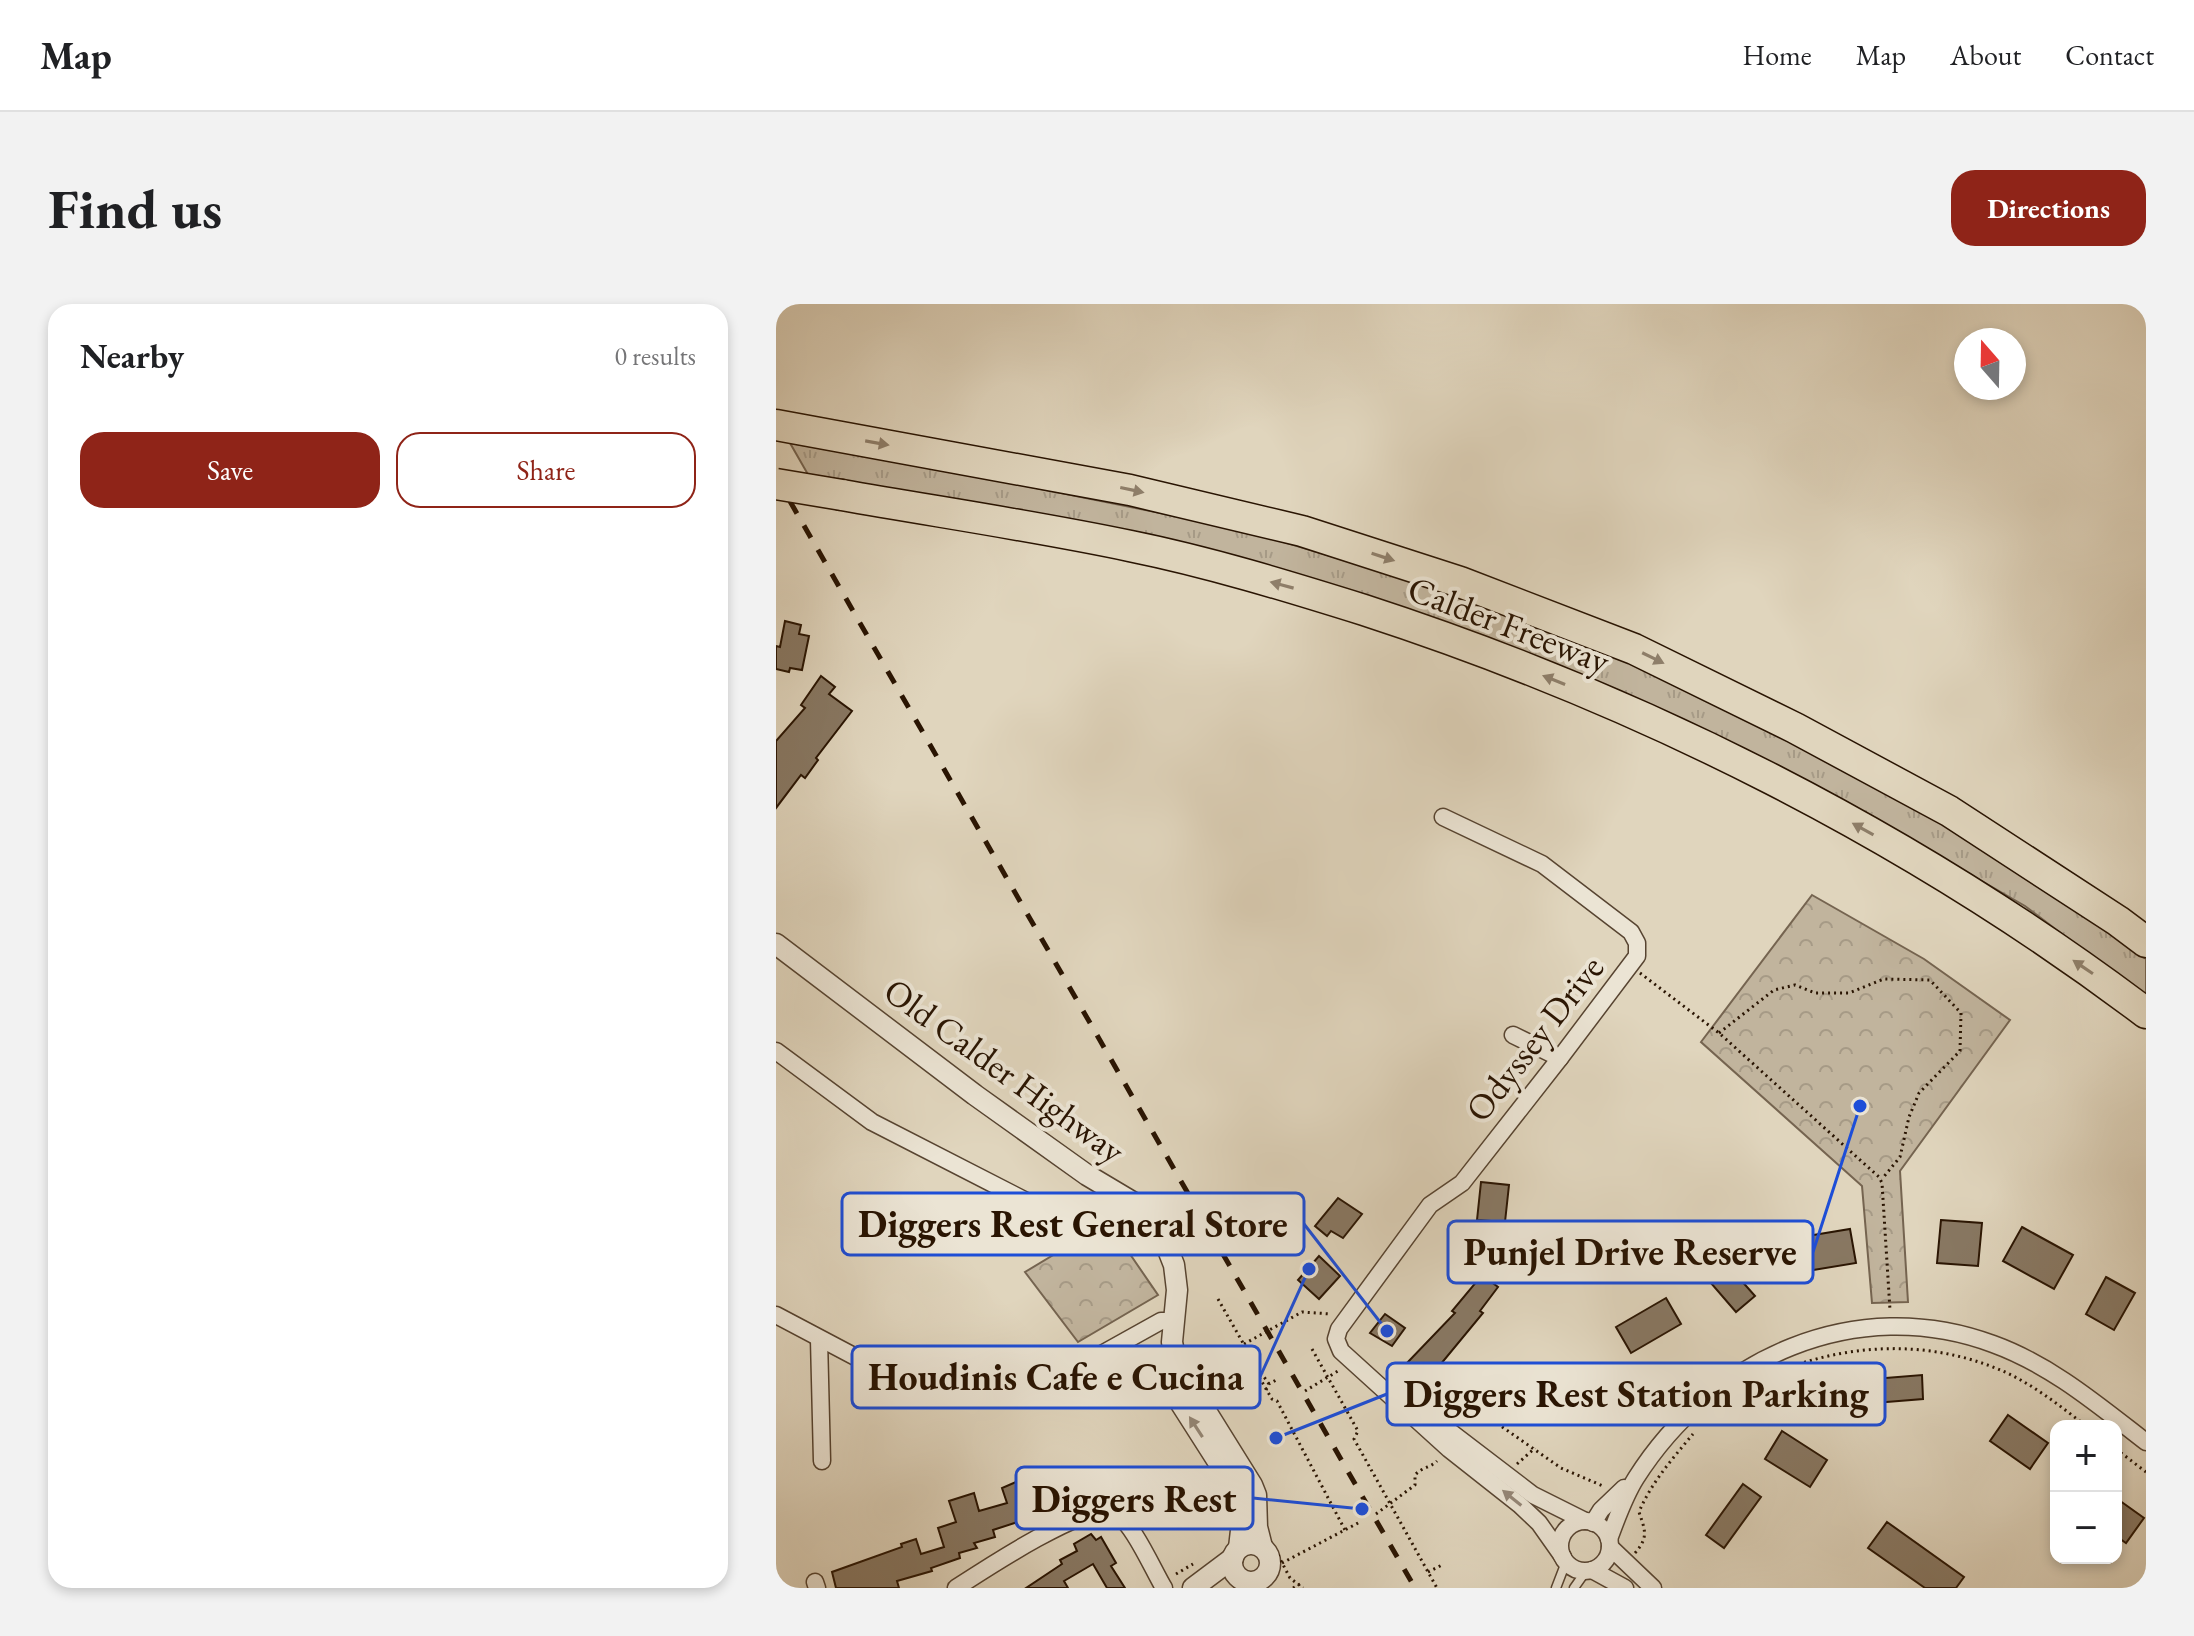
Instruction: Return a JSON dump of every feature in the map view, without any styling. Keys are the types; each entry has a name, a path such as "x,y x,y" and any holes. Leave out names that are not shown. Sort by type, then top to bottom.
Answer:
{"highway":[{"name":"Calder Freeway","path":"788,427 1130,490 1302,531 1460,582 1634,649 1795,728 1949,811 2146,942"},
{"name":"Calder Freeway","path":"776,484 1132,546 1296,589 1449,638 1604,700 1780,783 1922,861 2090,971 2146,1013"}],"street":[{"name":"Odyssey Drive","path":"1347,1356 1336,1339 1339,1329 1430,1205 1462,1183 1631,966 1638,950 1631,932 1542,864 1443,817"},
{"name":"Old Calder Highway","path":"776,944 975,1095 1087,1175 1134,1203 1163,1237 1170,1251 1176,1278 1170,1319"},
{"path":"1513,1035 1560,1058"},
{"path":"776,1051 872,1122 1069,1223"},
{"path":"1087,1175 1134,1218 1157,1249 1166,1283 1176,1363 1252,1485 1262,1547 1270,1560 1273,1575 1249,1582 1236,1560 1243,1513 1238,1493 1170,1384 1161,1357 1170,1319"},
{"path":"776,1315 901,1381 920,1385 1047,1380 1073,1370 1170,1319"},
{"path":"1564,1559 1561,1540 1564,1533 1570,1527 1589,1522 1624,1493 1671,1432 1699,1403 1753,1364 1809,1341 1842,1332 1891,1326 1935,1329 1969,1336 2018,1355 2060,1377 2146,1442"},
{"path":"819,1339 822,1461"},
{"path":"1347,1356 1533,1495 1600,1526 1627,1563 1653,1588"},
{"path":"1347,1356 1449,1449 1520,1505 1539,1523 1564,1559 1575,1569 1589,1571 1625,1588"},
{"path":"1589,1571 1607,1559 1624,1493"},
{"path":"956,1588 1066,1523 1100,1510 1113,1512 1124,1520 1162,1585"},
{"path":"1193,1588 1236,1560 1251,1544 1262,1547"}],"lane":[{"path":"1556,1588 1564,1559"},
{"path":"1574,1588 1589,1571"}],"path":[{"path":"1631,966 1719,1033 1881,1180"},
{"path":"1719,1033 1774,990 1795,985 1815,993 1849,993 1884,979 1930,980 1961,1013 1960,1051 1919,1093 1909,1117 1900,1157 1881,1180 1891,1326"},
{"path":"1218,1299 1269,1384"},
{"path":"1244,1344 1302,1312 1331,1314"},
{"path":"1782,1370 1812,1359 1878,1347 1938,1352 2000,1370 2035,1389 2078,1420"},
{"path":"1312,1349 1358,1431 1354,1439 1437,1588"},
{"path":"1255,1364 1252,1365 1272,1399 1277,1401 1345,1530"},
{"path":"1395,1365 1441,1403 1477,1411 1572,1475 1593,1484 1613,1486 1644,1501"},
{"path":"1305,1391 1338,1371"},
{"path":"1266,1390 1278,1379"},
{"path":"1706,1422 1724,1406"},
{"path":"1627,1563 1646,1536 1646,1527 1639,1512 1644,1501 1657,1479 1697,1430"},
{"path":"1516,1465 1535,1448"},
{"path":"2122,1454 2146,1472"},
{"path":"1376,1514 1415,1485 1415,1475 1422,1467 1432,1466 1439,1459"},
{"path":"1273,1575 1360,1522"},
{"path":"1162,1585 1201,1559"},
{"path":"1428,1572 1444,1564"},
{"path":"1293,1588 1302,1586"}],"green space":[{"path":"790,443 946,470 1240,529 1477,600 1671,678 1820,752 1988,851 2113,933 2146,959 2146,998 2025,906 1834,796 1502,648 810,478"},
{"path":"1812,895 1924,959 2010,1020 1900,1171 1908,1302 1872,1303 1862,1186 1701,1042"},
{"path":"1108,1222 1158,1295 1078,1342 1025,1272"}],"building":[{"path":"785,621 801,625 799,634 809,636 802,670 790,668 789,672 776,669 776,646 780,647"},
{"path":"821,676 835,687 829,694 852,711 816,758 818,760 805,778 801,775 776,808 776,741 805,708 801,705"},
{"path":"1481,1182 1509,1185 1505,1222 1477,1220"},
{"path":"1338,1198 1362,1214 1343,1238 1331,1231 1327,1236 1315,1226"},
{"path":"1941,1220 1982,1223 1978,1266 1937,1263"},
{"path":"2022,1227 2073,1255 2054,1289 2003,1261"},
{"path":"1850,1229 1856,1263 1789,1274 1783,1240"},
{"path":"1716,1252 1755,1296 1736,1312 1698,1268"},
{"path":"1319,1256 1340,1276 1319,1299 1298,1280"},
{"path":"1482,1275 1498,1287 1480,1311 1483,1313 1426,1382 1406,1364 1455,1313 1452,1311"},
{"path":"2106,1277 2135,1293 2114,1330 2086,1314"},
{"path":"1666,1298 1681,1324 1631,1353 1616,1327"},
{"path":"1385,1314 1405,1328 1392,1346 1370,1333"},
{"path":"1922,1375 1923,1399 1850,1405 1849,1381"},
{"path":"2008,1415 2048,1443 2030,1469 1990,1441"},
{"path":"1782,1431 1827,1460 1810,1487 1765,1459"},
{"path":"1053,1474 1060,1498 1029,1514 1030,1518 993,1530 995,1537 974,1543 977,1548 959,1553 960,1558 931,1568 932,1571 897,1581 899,1588 836,1588 832,1572 902,1547 901,1544 916,1539 921,1554 944,1547 938,1528 956,1522 949,1501 974,1493 979,1511 1007,1503 1002,1488 1016,1482 1017,1487"},
{"path":"1743,1484 1761,1497 1724,1548 1706,1535"},
{"path":"2122,1502 2144,1518 2126,1543 2122,1540"},
{"path":"1887,1522 1964,1577 1956,1588 1925,1588 1868,1548"},
{"path":"1091,1534 1096,1540 1101,1537 1116,1563 1111,1566 1125,1588 1107,1588 1093,1564 1064,1581 1068,1588 1026,1588 1062,1564 1060,1560 1077,1551 1074,1544"}],"railway":[{"path":"776,477 1415,1588"}],"place":[{"name":"Punjel Drive Reserve","path":"1860,1106"},
{"name":"Houdinis Cafe e Cucina","path":"1309,1269"},
{"name":"Diggers Rest General Store","path":"1387,1331"},
{"name":"Diggers Rest Station Parking","path":"1276,1438"},
{"name":"Diggers Rest","path":"1362,1509"}]}
